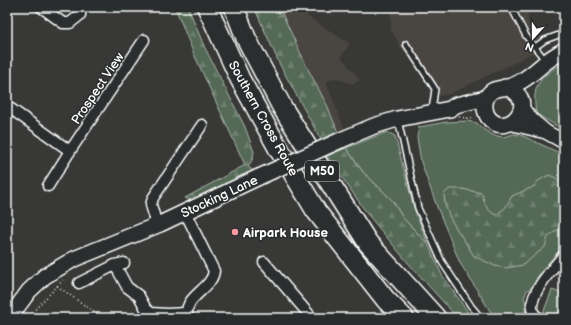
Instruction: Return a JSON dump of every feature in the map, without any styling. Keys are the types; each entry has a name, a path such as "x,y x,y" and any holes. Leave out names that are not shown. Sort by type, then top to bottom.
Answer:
{"highway":[{"name":"Southern Cross Route","path":"207,7 240,79 277,146 316,211 386,300 404,318"},
{"name":"Southern Cross Route","path":"234,7 246,38 282,107 368,243 436,318"}],"main road":[{"name":"Stocking Lane","path":"453,113 456,106 486,98 494,90 511,86 532,74 547,61 564,50"},
{"name":"Stocking Lane","path":"9,318 29,291 45,276 74,259 157,225 259,177 374,126 432,112 453,113 455,111 475,112 483,118 497,123 509,123 520,115 521,105 532,74"},
{"path":"505,87 518,95 521,105"},
{"path":"483,118 486,98"}],"street":[{"path":"41,7 63,23 70,23 80,15 81,7"},
{"name":"Prospect View","path":"48,186 144,40"},
{"path":"521,105 532,120 546,132 564,142"},
{"path":"7,106 70,151"},
{"path":"509,123 546,132"},
{"path":"157,225 151,205 153,198 202,126"},
{"path":"79,282 119,264 127,287 139,296 146,309 151,312 187,315 188,304 211,281 214,271 185,212"},
{"path":"539,318 533,314 531,308 531,297 542,280 564,255"},
{"path":"264,262 312,318"}],"lane":[{"path":"511,7 526,36 547,61"},
{"path":"535,47 545,40 564,33"},
{"path":"406,44 435,89 432,112"},
{"path":"398,119 418,208 442,262 471,306 481,318"}],"path":[{"path":"453,113 470,118 483,118"},
{"path":"45,276 103,318"}],"shaded area":[{"path":"279,7 312,7 307,16 350,44 341,57 360,80 353,84 335,78 326,82 345,130 338,132 327,105 308,69"},
{"path":"390,7 529,7 528,19 546,45 522,59 450,94 437,96 400,46 391,30"}],"green space":[{"path":"175,7 188,7 204,46 245,127 254,152 248,167 254,171 194,201 185,198 245,165 193,52"},
{"path":"254,7 279,7 308,69 327,105 338,132 321,140 280,65"},
{"path":"564,62 564,130 536,113 535,94 544,77"},
{"path":"467,121 477,123 493,135 503,137 514,134 523,136 564,155 564,245 543,269 535,284 527,290 524,298 525,312 528,318 496,318 490,311 460,263 437,207 421,162 417,137 419,127 446,122"},
{"path":"387,132 395,136 414,208 428,244 403,218 392,200 363,172 346,148"},
{"path":"346,148 363,172 392,200 403,218 428,244 442,275 472,318 458,318 409,264 369,216 327,156"},
{"path":"549,175 556,178 564,185 564,221 562,226 548,237 545,247 523,265 506,268 495,266 474,256 451,220 445,205 444,194 449,189 462,189 482,193 486,206 496,215 505,208 512,196 533,187 538,181"},
{"path":"552,290 564,294 564,318 541,318"}],"place":[{"name":"Airpark House","path":"235,232"}]}
